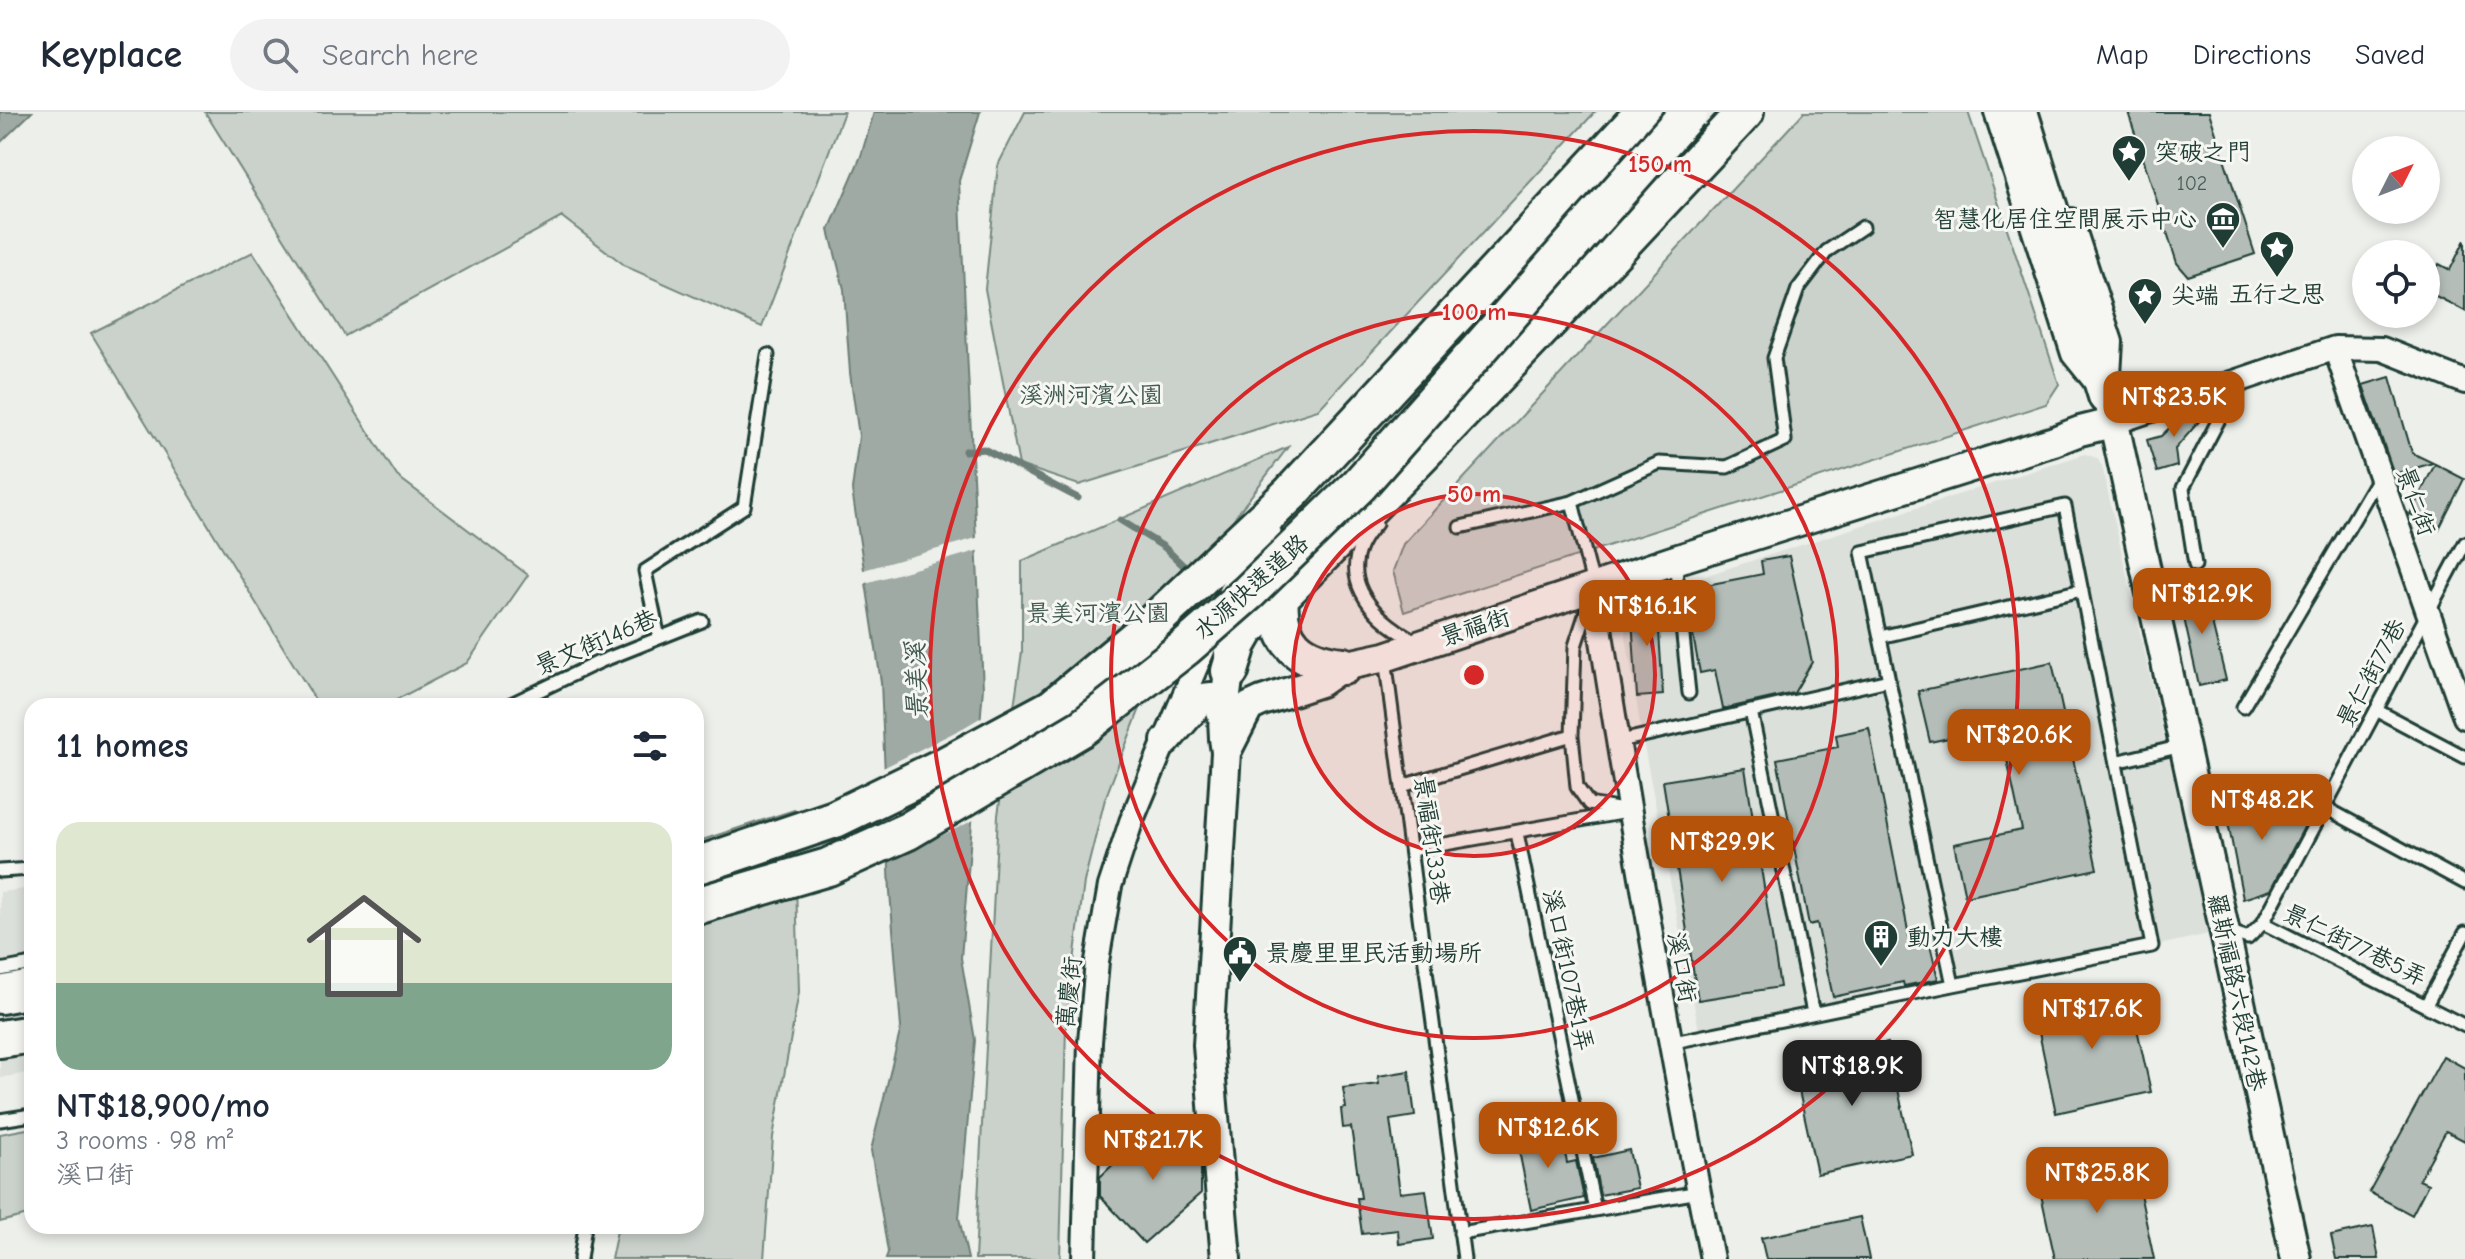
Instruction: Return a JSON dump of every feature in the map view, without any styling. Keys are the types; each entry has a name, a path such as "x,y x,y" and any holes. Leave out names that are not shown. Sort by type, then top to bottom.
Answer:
{"highway":[{"name":"水源快速道路","path":"704,863 835,819 944,766 1052,708 1141,634 1291,493 1644,112"},
{"name":"水源快速道路","path":"704,904 828,867 908,831 1082,728 1186,647 1249,592 1359,485 1689,112"},
{"path":"2019,112 2111,409"},
{"path":"1230,671 1246,630 1319,560 1748,118"},
{"path":"1280,598 1278,618 1295,648 1324,665 1343,666"},
{"path":"0,995 24,990"},
{"path":"0,1039 24,1035"}],"street":[{"name":"萬慶街","path":"1084,1259 1090,1042 1097,961 1110,886 1131,822 1228,593 1253,552 1658,112"},
{"name":"羅斯福路六段142巷","path":"1996,112 2073,354 2111,409"},
{"name":"羅斯福路六段142巷","path":"2035,112 2111,342 2111,409 2296,1259"},
{"name":"景福街","path":"1226,1259 1208,1045 1226,752 1249,707 1320,682 1343,666 1385,657 1675,560 2054,441 2080,431 2111,409 2227,383 2335,348 2382,349 2465,382"},
{"name":"景仁街","path":"2335,348 2465,717"},
{"name":"溪口街","path":"1594,588 1616,742 1669,1043 1712,1259"},
{"path":"1226,752 1222,714 1230,671 1228,593"},
{"path":"1166,741 1203,698 1212,697 1219,703 1222,714"}],"lane":[{"path":"1567,320 1748,118"},
{"path":"1489,317 1528,306 1656,169"},
{"path":"1460,527 1572,502 1659,463 1727,467 1785,440 1774,358 1798,289 1827,251 1863,227"},
{"path":"659,638 645,571 744,507 768,355"},
{"path":"2195,565 2183,488 2228,402 2227,383"},
{"path":"2243,707 2379,477"},
{"path":"1572,502 1594,588 1575,646 1572,735 1577,787 1589,804 1629,811"},
{"path":"1669,1043 2152,946 2065,506 1862,552 1953,985"},
{"path":"1383,517 1361,546 1357,582 1366,602 1381,620 1422,645"},
{"name":"景仁街77巷","path":"2263,923 2465,543"},
{"path":"1675,560 1689,693"},
{"path":"1880,637 2082,590"},
{"name":"景文街146巷","path":"524,698 599,662 702,621"},
{"name":"景福街133巷","path":"1385,657 1464,1259"},
{"path":"1616,742 1889,680"},
{"path":"2376,710 2465,757"},
{"path":"1751,711 1813,1013"},
{"path":"1402,786 1572,735"},
{"path":"2116,762 2183,746"},
{"path":"2324,807 2465,883"},
{"path":"1411,850 1629,811"},
{"name":"溪口街107巷1弄","path":"1517,833 1595,1210"},
{"path":"0,871 24,870"},
{"name":"景仁街77巷5弄","path":"2224,929 2248,938 2263,923 2426,1005"},
{"path":"2465,933 2426,1005 2465,1026"},
{"path":"0,970 24,966"},
{"path":"0,1120 24,1116"},
{"path":"1460,1233 1699,1192"},
{"path":"580,1259 584,1234"}],"shaded area":[{"path":"2085,454 2097,458 2102,466 2209,934 1702,1046 1642,736 1621,605"},
{"path":"24,889 24,1074 0,1078 0,892"}],"green space":[{"path":"205,112 844,112 762,327 627,267 562,217 345,336"},
{"name":"溪洲河濱公園","path":"1025,112 1595,112 1318,410 1079,485 1019,465 985,289 998,165"},
{"path":"1804,112 1968,112 2059,384 2046,404 1404,612 1393,571 1403,544"},
{"path":"253,252 397,476 528,575 467,663 399,698 314,698 91,333"},
{"name":"景美河濱公園","path":"1288,447 1208,553 1139,711 1105,799 1084,882 1066,1026 1060,1259 975,1259 998,815 1022,652 1022,561"},
{"path":"794,810 799,992 773,1137 764,1259 611,1259 616,1234 704,1234 704,839"},
{"path":"24,1130 24,1216 0,1222 0,1134"}],"water":[{"path":"0,112 32,112 0,143"},
{"name":"景美溪","path":"874,112 980,112 959,181 983,688 961,958 975,1040 959,1218 968,1259 886,1259 888,1252 871,1150 901,1028 890,892 881,682 852,490 859,436 850,373 844,289 829,230 861,156"}],"pier":[{"path":"980,537 980,550 862,584 860,571"},
{"path":"985,715 976,819 885,863 881,769"}],"building":[{"name":"智慧化居住空間展示中心","path":"2128,112 2209,112 2255,254 2188,276 2177,263"},
{"path":"2465,240 2465,311 2440,298 2440,265 2450,270"},
{"path":"2390,377 2412,453 2433,463 2394,474 2363,385"},
{"path":"2215,403 2175,449 2177,466 2157,472 2147,440 2161,436 2184,414"},
{"path":"2435,464 2464,479 2439,529 2410,514"},
{"path":"1789,556 1812,662 1794,693 1723,709 1715,670 1700,673 1689,614 1701,612 1696,587 1763,574 1761,561"},
{"path":"2203,586 2226,680 2199,686 2178,591"},
{"path":"1657,600 1663,695 1637,697 1631,602"},
{"path":"2052,662 2097,869 1965,897 1954,844 2022,830 2000,727 1930,742 1918,691"},
{"path":"1869,728 1909,936 1927,932 1938,979 1904,986 1903,982 1833,997 1817,923 1809,925 1777,759 1838,747 1836,735"},
{"path":"1745,768 1780,987 1698,1000 1663,781"},
{"path":"2252,791 2264,834 2280,801 2310,816 2271,890 2243,899 2224,802"},
{"path":"2128,988 2151,1092 2056,1113 2034,1009"},
{"path":"1888,1043 1912,1154 1817,1174 1793,1063"},
{"path":"2443,1056 2465,1068 2465,1141 2446,1131 2419,1180 2428,1184 2412,1215 2369,1192"},
{"path":"1409,1071 1415,1116 1390,1120 1400,1193 1426,1190 1433,1239 1399,1244 1398,1230 1362,1234 1357,1198 1361,1198 1351,1127 1343,1128 1341,1109 1346,1108 1343,1088 1379,1084 1378,1076"},
{"path":"1172,1128 1201,1160 1201,1193 1144,1243 1100,1196 1100,1177 1147,1132"},
{"path":"1560,1128 1567,1163 1576,1161 1584,1198 1531,1210 1516,1136"},
{"path":"1629,1150 1637,1188 1600,1195 1593,1158"},
{"path":"2133,1161 2154,1259 2055,1259 2038,1181"},
{"path":"1860,1217 1869,1259 1766,1259 1761,1238"},
{"path":"2373,1227 2379,1259 2336,1259 2331,1236"}],"waterway":[{"path":"965,451 984,449 1078,498"},
{"path":"1120,520 1164,547 1190,572"}],"place":[{"name":"突破之門","path":"2129,183"},
{"name":"智慧化居住空間展示中心","path":"2223,250"},
{"name":"五行之思","path":"2277,279"},
{"name":"尖端","path":"2145,326"},
{"name":"動力大樓","path":"1881,968"},
{"name":"景慶里里民活動場所","path":"1240,984"}]}
